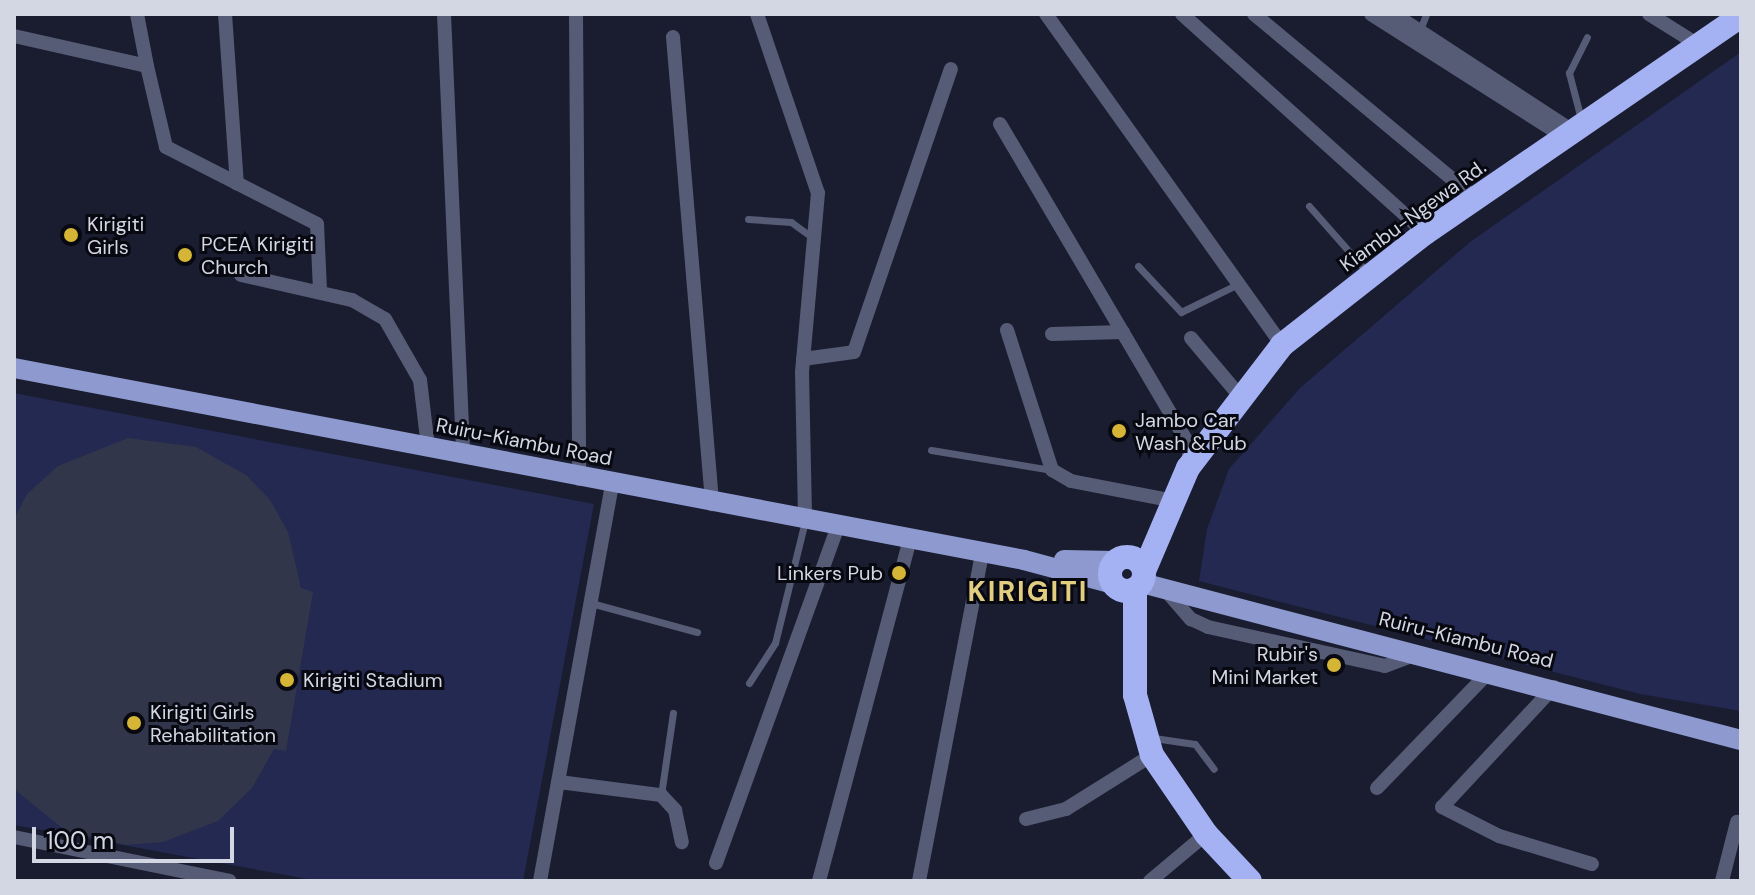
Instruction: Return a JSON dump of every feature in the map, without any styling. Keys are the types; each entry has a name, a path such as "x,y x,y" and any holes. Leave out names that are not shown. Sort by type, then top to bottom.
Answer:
{"highway":[{"name":"Kiambu-Ngewa Rd.","path":"1127,577 1173,505 1188,468 1239,395 1282,345 1425,233 1741,16"},
{"path":"1127,577 1135,695 1150,746 1206,834 1250,881"}],"main road":[{"name":"Ruiru-Kiambu Road","path":"14,368 712,504 1127,577 1173,594 1304,623 1554,687 1741,740"}],"street":[{"path":"137,14 166,147 317,224 320,291"},
{"path":"225,14 237,184"},
{"path":"444,14 463,455"},
{"path":"576,14 579,479"},
{"path":"757,14 818,193 803,359 805,521"},
{"path":"1046,14 1236,285 1282,345"},
{"path":"1182,14 1425,233"},
{"path":"1254,14 1476,199"},
{"path":"1371,14 1573,131"},
{"path":"1394,14 1573,131"},
{"path":"1649,14 1700,46"},
{"path":"14,36 147,66"},
{"path":"673,37 712,504"},
{"path":"803,359 854,352 951,69"},
{"path":"1000,124 1190,446 1188,468"},
{"path":"241,275 320,291 371,307 399,334 420,380 428,447"},
{"path":"1007,330 1052,470 1071,481 1173,505"},
{"path":"1052,334 1123,332"},
{"path":"1191,338 1239,395"},
{"path":"540,881 612,485"},
{"path":"716,863 838,526"},
{"path":"819,881 910,540"},
{"path":"919,881 982,553"},
{"path":"1173,594 1191,619 1208,627 1394,667 1420,653"},
{"path":"1304,623 1317,650"},
{"path":"1377,788 1489,672"},
{"path":"1554,687 1442,807 1499,836 1592,864"},
{"path":"1026,819 1066,809 1150,746"},
{"path":"559,782 661,795 675,810 682,842"},
{"path":"1722,881 1740,818"},
{"path":"1150,881 1206,834"},
{"path":"14,837 230,881"}],"lane":[{"path":"1420,30 1426,14"},
{"path":"1573,131 1569,73 1587,37"},
{"path":"1309,206 1370,276"},
{"path":"748,219 791,222 813,238"},
{"path":"1138,266 1181,312 1236,285"},
{"path":"931,450 1052,470"},
{"path":"749,683 775,643 805,521"},
{"path":"591,603 697,632"},
{"path":"661,795 673,713"},
{"path":"1150,746 1195,744 1214,769"}],"shaded area":[{"path":"1741,52 1741,711 1640,694 1199,581 1207,529 1229,469 1300,388 1470,242"},
{"name":"Kirigiti Stadium","path":"14,393 594,504 523,881 318,881 14,825"}],"building":[{"name":"Kirigiti Stadium","path":"128,438 196,447 246,475 270,500 288,532 301,588 313,592 286,751 274,749 252,788 218,821 163,842 125,845 66,831 14,789 14,519 27,494 58,466"}],"place":[{"name":"Kirigiti Girls","path":"71,235"},
{"name":"PCEA Kirigiti Church","path":"185,255"},
{"name":"Jambo Car Wash & Pub","path":"1119,431"},
{"name":"Linkers Pub","path":"899,573"},
{"name":"Rubir's Mini Market","path":"1334,665"},
{"name":"Kirigiti Stadium","path":"287,680"},
{"name":"Kirigiti Girls Rehabilitation","path":"134,723"}],"district":[{"name":"KIRIGITI","path":"1028,592"}]}
